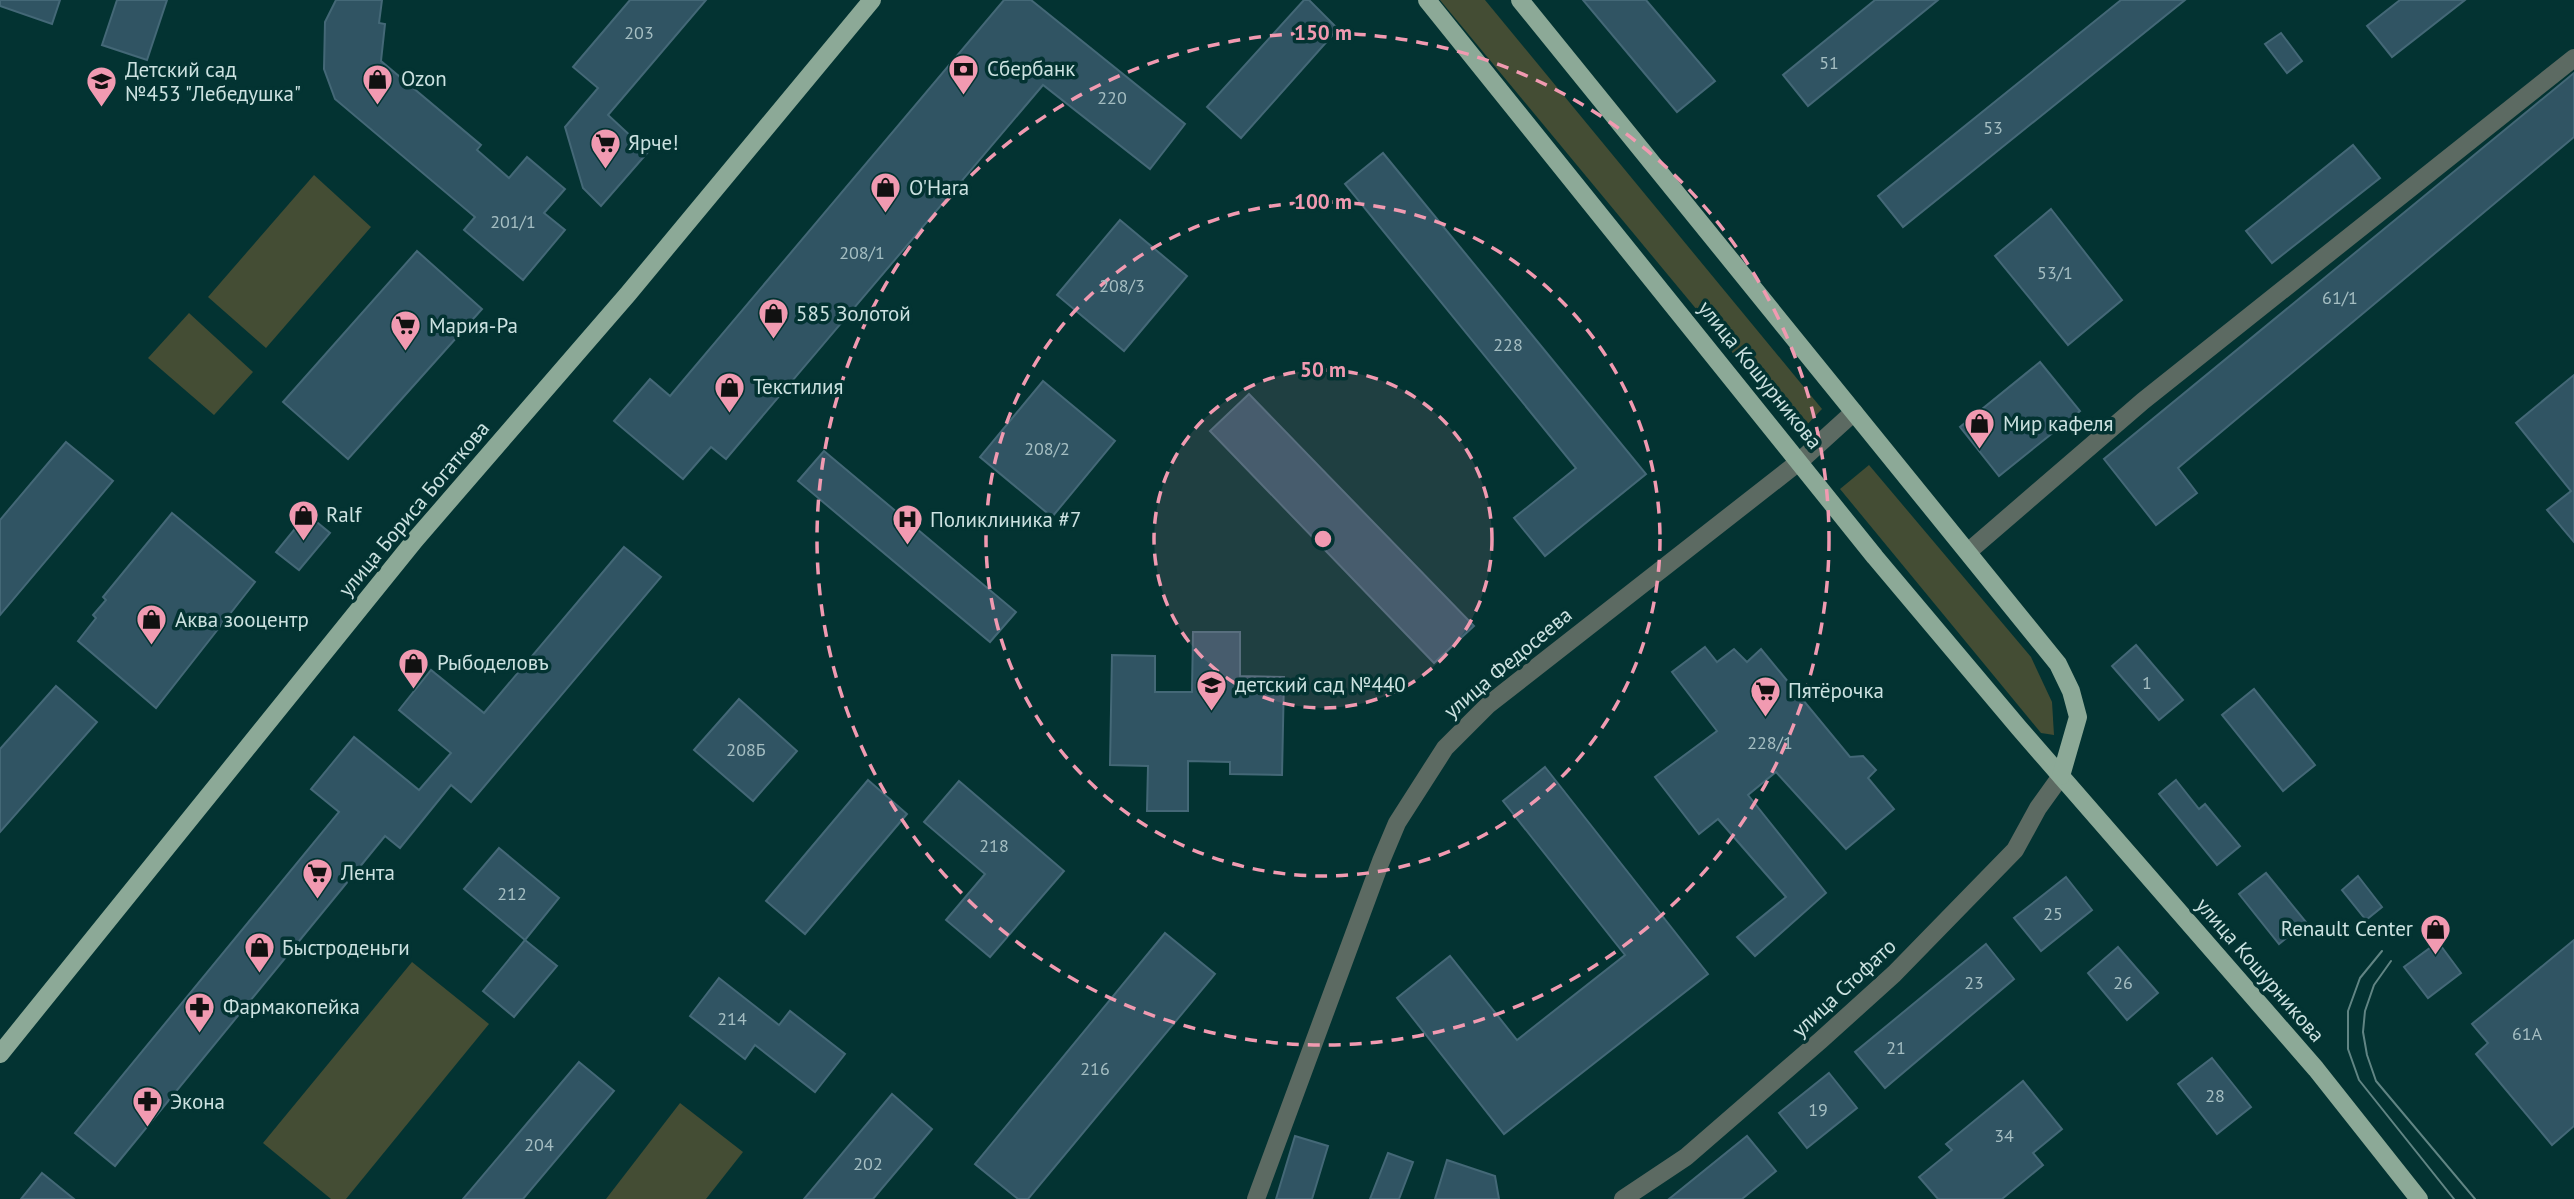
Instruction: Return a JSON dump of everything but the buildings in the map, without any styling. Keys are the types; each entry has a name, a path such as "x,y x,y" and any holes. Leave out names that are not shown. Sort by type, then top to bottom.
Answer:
{"main road":[{"name":"улица Бориса Богаткова","path":"0,1054 415,540 628,293 872,0"},
{"name":"улица Кошурникова","path":"1427,0 1875,557 2316,1069 2418,1199"},
{"path":"1520,0 2058,664 2071,691 2078,717 2061,776"}],"street":[{"path":"1969,551 2143,401 2574,58"},
{"name":"улица Федосеева","path":"1256,1199 1381,861 1397,823 1445,748 1489,705 1800,461 1854,412"},
{"name":"улица Стофато","path":"1623,1199 1696,1148 1895,974 2015,850 2038,808 2061,776"}],"green space":[{"path":"1440,0 1485,0 1822,409 1799,433"},
{"path":"314,175 371,227 266,348 208,297"},
{"path":"189,313 253,372 214,415 148,358"},
{"path":"1869,465 2031,657 2052,702 2054,735 2041,733 1840,489"},
{"path":"412,962 489,1024 346,1199 331,1199 263,1143"},
{"path":"680,1103 743,1152 706,1199 606,1199"}],"tram line":[{"path":"2382,951 2360,978 2348,1011 2348,1049 2359,1080 2454,1199"},
{"path":"2391,961 2374,985 2365,1011 2363,1032 2376,1081 2475,1199"}],"place":[{"name":"Сбербанк","path":"964,96"},
{"name":"Ozon","path":"378,106"},
{"name":"Детский сад №453 \"Лебедушка\"","path":"102,109"},
{"name":"Ярче!","path":"605,170"},
{"name":"O'Hara","path":"886,215"},
{"name":"585 Золотой","path":"773,341"},
{"name":"Мария-Ра","path":"406,353"},
{"name":"Текстилия","path":"730,414"},
{"name":"Мир кафеля","path":"1980,451"},
{"name":"Ralf","path":"303,542"},
{"name":"Поликлиника #7","path":"907,547"},
{"name":"Аква зооцентр","path":"152,647"},
{"name":"Рыбоделовъ","path":"414,690"},
{"name":"детский сад №440","path":"1212,712"},
{"name":"Пятёрочка","path":"1765,718"},
{"name":"Лента","path":"318,900"},
{"name":"Renault Center","path":"2436,956"},
{"name":"Быстроденьги","path":"259,975"},
{"name":"Фармакопейка","path":"200,1034"},
{"name":"Экона","path":"147,1129"}]}
